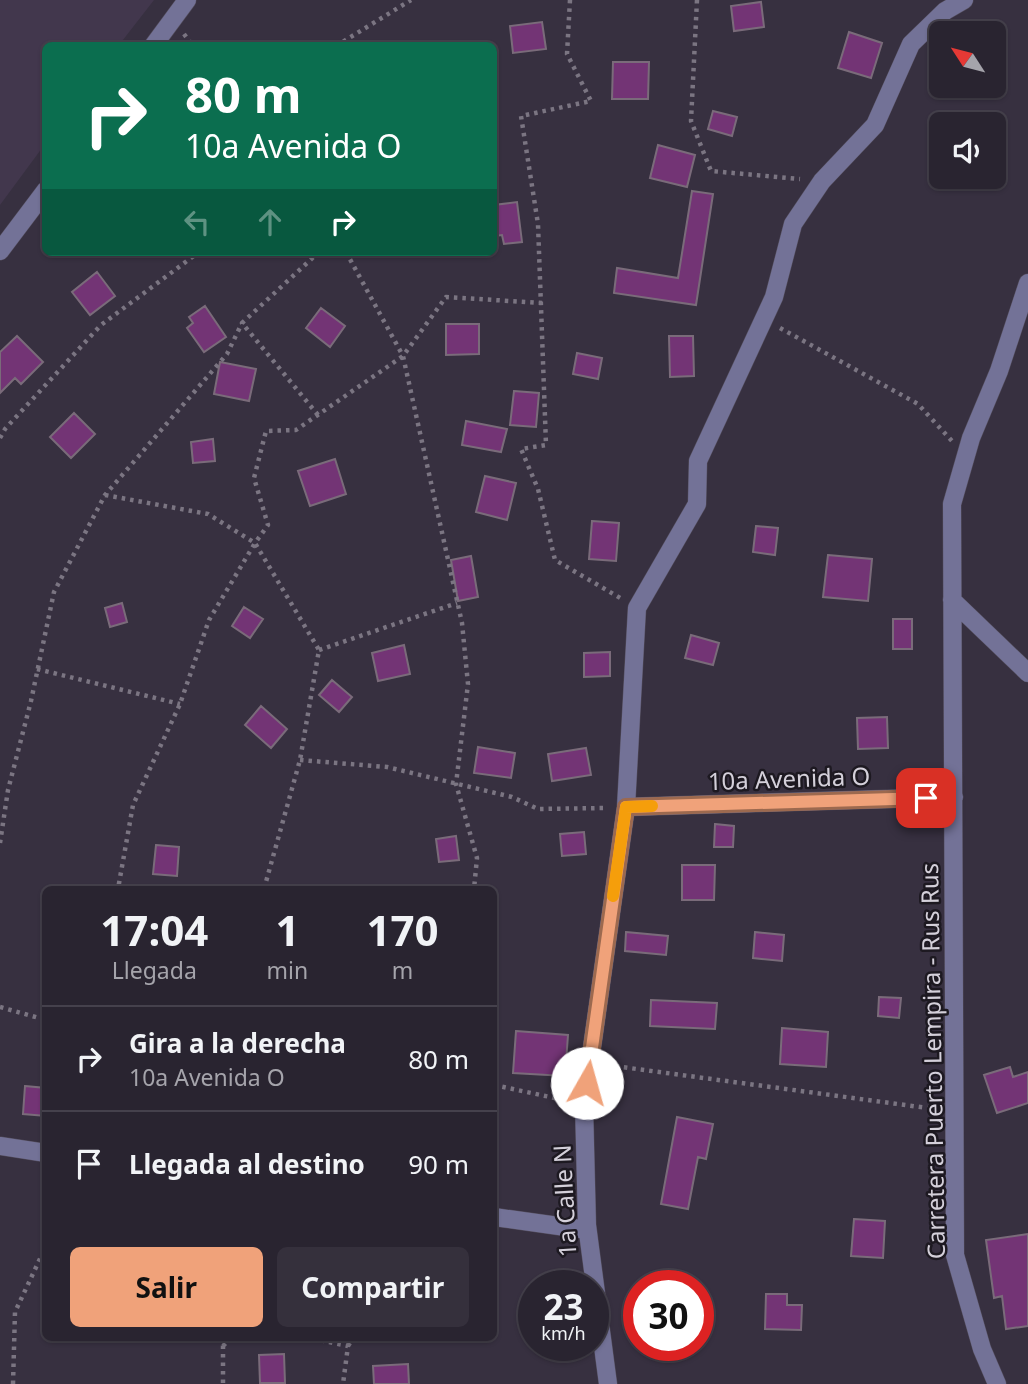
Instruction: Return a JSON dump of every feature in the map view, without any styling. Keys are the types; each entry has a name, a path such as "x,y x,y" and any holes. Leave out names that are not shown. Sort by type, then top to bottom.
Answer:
{"street":[{"path":"156,42 187,0"},
{"path":"638,608 697,503 698,461 774,297 793,224 822,181 875,125 911,44 945,10 964,0"},
{"path":"0,251 42,195"},
{"name":"Carretera Puerto Lempira - Rus Rus","path":"997,1384 982,1349 955,1255 951,504 965,457 999,371 1028,283"},
{"path":"952,600 1028,673"},
{"name":"1a Calle N","path":"608,1384 587,1230 584,1104 626,807 638,608"},
{"name":"10a Avenida O","path":"626,807 954,797"},
{"path":"0,1146 42,1152"},
{"path":"497,1217 587,1230"}],"path":[{"path":"343,42 411,0"},
{"path":"570,0 567,54 591,101 522,116 538,224 546,445 521,449 538,489 555,559 638,608"},
{"path":"697,0 691,121 711,171 822,181"},
{"path":"0,438 5,429 102,325 194,256"},
{"path":"0,843 8,790 54,592 105,495 227,354 242,323 315,256"},
{"path":"348,256 403,356 457,603 468,684 456,784 477,858 474,886"},
{"path":"119,886 133,805 180,704 209,620 268,525 254,478 266,431 296,430 403,356 446,297 542,303"},
{"path":"764,319 918,404 965,457"},
{"path":"242,323 318,415"},
{"path":"105,495 208,514 255,543 319,650 300,760 265,886"},
{"path":"319,650 457,603"},
{"path":"37,669 180,704"},
{"path":"300,760 387,767 512,797 538,809 626,807"},
{"path":"0,1007 42,1019"},
{"path":"589,1062 955,1111"},
{"path":"497,1086 584,1104"},
{"path":"13,1384 15,1312 42,1255"},
{"path":"223,1341 223,1384"},
{"path":"223,1346 228,1341"},
{"path":"324,1341 348,1346"},
{"path":"343,1384 348,1346 351,1341"}],"shaded area":[{"path":"0,0 154,0 121,42 42,42 42,148 0,205"}],"building":[{"path":"761,2 764,27 734,31 731,6"},
{"path":"542,22 546,49 513,53 510,26"},
{"path":"849,32 882,43 871,78 838,68"},
{"path":"613,62 649,62 648,99 612,99"},
{"path":"713,111 737,117 732,136 708,129"},
{"path":"658,145 695,155 687,187 650,178"},
{"path":"692,191 713,194 696,305 614,293 617,268 678,278"},
{"path":"517,202 522,242 504,244 502,235 497,236 497,205"},
{"path":"97,272 115,296 90,315 72,292"},
{"path":"205,306 226,337 204,352 187,328 193,323 189,317"},
{"path":"321,308 345,326 330,347 306,328"},
{"path":"446,324 479,324 479,354 446,355"},
{"path":"17,336 43,362 21,384 15,378 0,393 0,352"},
{"path":"669,336 693,336 694,376 670,377"},
{"path":"577,353 602,358 598,379 573,374"},
{"path":"220,362 256,369 249,401 214,394"},
{"path":"514,391 539,393 536,427 510,425"},
{"path":"74,413 95,434 71,458 50,437"},
{"path":"466,421 507,429 501,452 462,445"},
{"path":"213,439 215,461 193,463 191,442"},
{"path":"335,459 346,494 310,506 298,471"},
{"path":"485,476 516,483 507,520 476,512"},
{"path":"592,521 619,523 616,561 589,559"},
{"path":"756,526 778,528 775,555 753,552"},
{"path":"828,555 872,559 868,601 823,597"},
{"path":"471,556 478,597 458,601 451,560"},
{"path":"122,603 127,622 110,627 105,608"},
{"path":"244,607 263,619 250,638 232,626"},
{"path":"893,619 912,619 912,649 893,649"},
{"path":"691,635 719,643 713,665 685,658"},
{"path":"404,645 410,674 378,681 372,653"},
{"path":"610,652 610,676 584,677 584,653"},
{"path":"332,680 352,697 339,712 319,695"},
{"path":"261,706 287,729 271,748 245,725"},
{"path":"887,717 888,748 858,749 857,718"},
{"path":"478,747 515,753 511,778 474,773"},
{"path":"586,748 591,775 552,781 548,754"},
{"path":"715,824 734,826 733,847 714,847"},
{"path":"584,832 586,854 562,856 560,834"},
{"path":"456,836 459,860 439,862 436,839"},
{"path":"156,845 179,847 177,876 153,874"},
{"path":"682,865 715,865 714,900 682,900"},
{"path":"626,932 668,936 666,955 625,951"},
{"path":"755,932 784,935 782,961 753,958"},
{"path":"879,997 901,998 899,1018 878,1016"},
{"path":"651,1000 717,1003 715,1029 650,1026"},
{"path":"782,1028 828,1032 826,1067 780,1064"},
{"path":"516,1031 568,1035 565,1076 513,1073"},
{"path":"1010,1067 1013,1077 1028,1072 1028,1103 997,1113 984,1075"},
{"path":"25,1086 42,1088 42,1116 23,1114"},
{"path":"677,1117 713,1124 706,1159 698,1157 688,1209 661,1204"},
{"path":"854,1219 885,1221 883,1258 851,1256"},
{"path":"1028,1234 1028,1326 1006,1329 1002,1296 994,1298 986,1240"},
{"path":"766,1294 787,1294 787,1305 802,1305 801,1330 765,1329"},
{"path":"284,1354 285,1383 260,1383 259,1355"},
{"path":"408,1364 409,1384 374,1384 373,1366"}],"slow traffic":[{"path":"613,896 626,807 652,806"}],"route":[{"path":"587,1083 626,807 926,798"}]}
